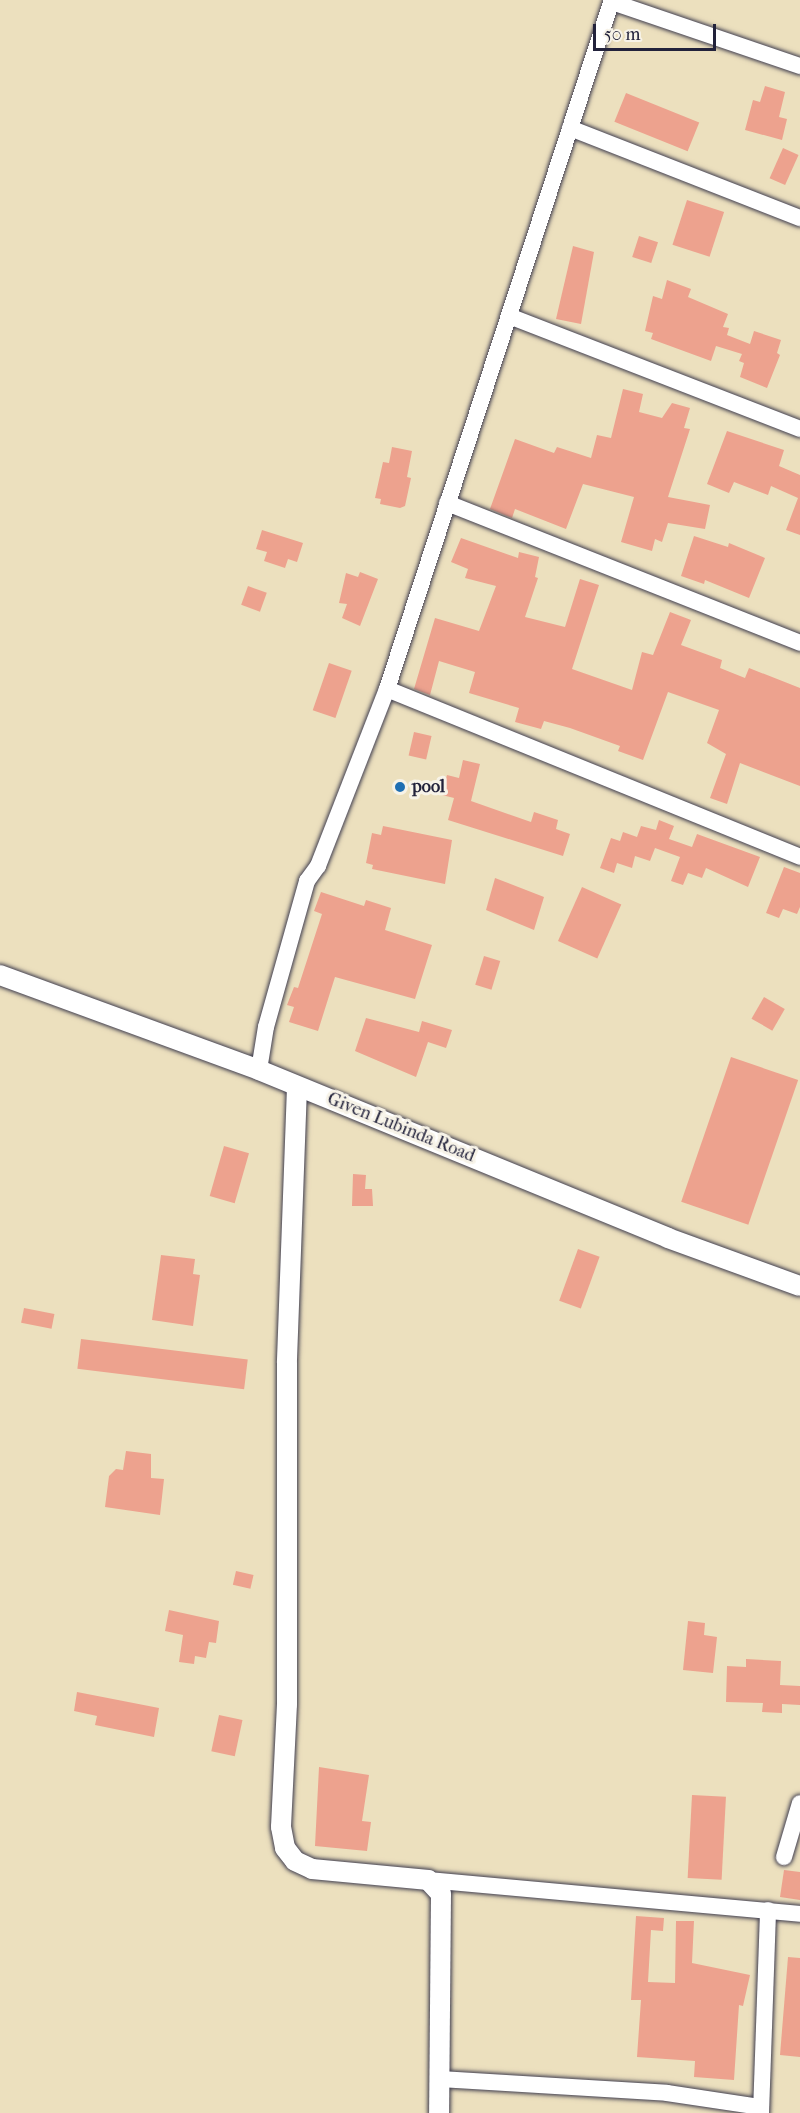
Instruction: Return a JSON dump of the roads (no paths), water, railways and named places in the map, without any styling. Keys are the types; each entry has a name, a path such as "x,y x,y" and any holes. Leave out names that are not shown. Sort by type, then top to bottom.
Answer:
{"street":[{"path":"259,1070 266,1027 308,881 318,866 387,689 612,1 800,66"},
{"path":"570,128 800,218"},
{"path":"509,316 800,429"},
{"path":"447,503 800,643"},
{"path":"387,689 800,856"},
{"name":"Given Lubinda Road","path":"0,975 259,1070 668,1238 800,1286"},
{"path":"297,1086 287,1363 287,1682 281,1827 285,1848 295,1861 312,1869 441,1886 800,1914"},
{"path":"784,1857 800,1803"},
{"path":"439,2113 441,1886"},
{"path":"440,2079 667,2093 761,2110 768,1910"}],"place":[{"name":"pool","path":"400,787"}]}
